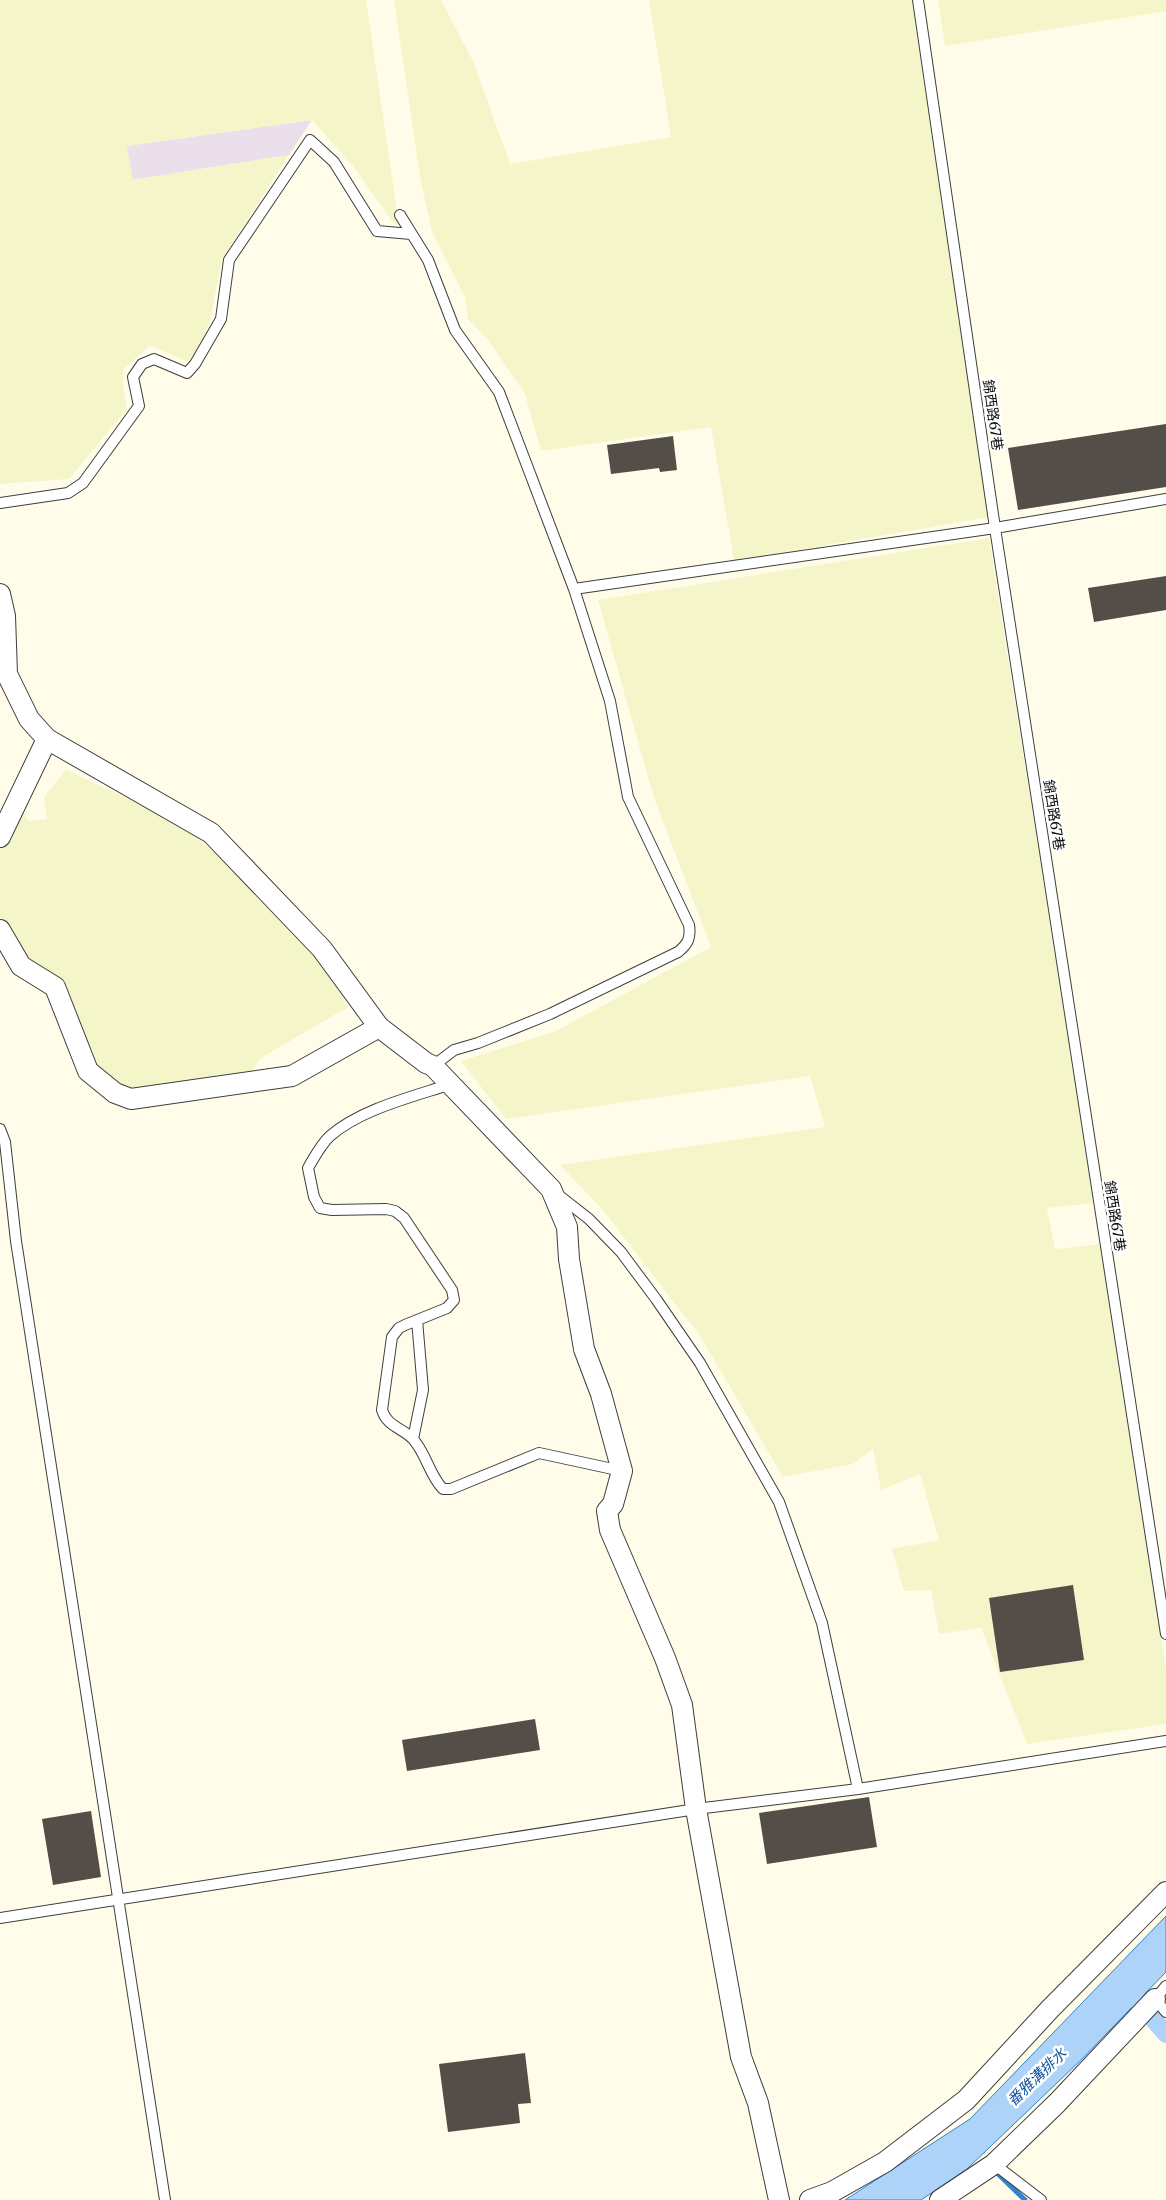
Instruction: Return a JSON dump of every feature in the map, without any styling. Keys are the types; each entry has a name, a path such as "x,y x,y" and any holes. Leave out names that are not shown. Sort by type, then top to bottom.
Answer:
{"street":[{"path":"0,594 5,616 7,674 30,719 47,740 211,833 322,949 378,1027 426,1063 433,1066 552,1189 568,1227 569,1260 584,1349 601,1394 622,1471 613,1504 607,1511 610,1530 665,1658 682,1705 696,1809 741,2057 758,2103 779,2200"},
{"path":"0,837 47,740"},
{"path":"0,930 21,966 55,987 88,1071 115,1093 131,1099 292,1076 378,1027"},
{"path":"810,2200 832,2192 885,2162 966,2100 1050,2010 1166,1892"},
{"path":"940,2200 994,2164 1162,1999"}],"lane":[{"name":"錦西路67巷","path":"918,0 996,528 1166,1634"},
{"path":"0,503 68,493 83,483 139,406 133,377 142,364 154,359 187,373 195,364 221,319 229,260 310,140 334,162 377,231 412,234"},
{"path":"400,215 428,260 455,330 499,392 574,589 610,701 628,797 689,925 690,932 687,944 678,952 550,1014 478,1043 454,1050 433,1066"},
{"path":"574,589 996,528 1166,499"},
{"path":"451,1084 389,1105 356,1120 329,1137 308,1168 314,1197 320,1208 332,1210 386,1209 395,1211 404,1218 452,1290 454,1300 447,1308 399,1328 392,1337 382,1410 385,1420 413,1439 437,1482 443,1489 451,1489 539,1453 622,1471"},
{"path":"0,1129 5,1142 16,1241 166,2200"},
{"path":"552,1189 589,1218 621,1252 656,1299 700,1363 779,1502 822,1623 858,1789"},
{"path":"413,1439 423,1390 417,1320"},
{"path":"0,1918 696,1809 858,1789 1166,1741"},
{"path":"994,2164 1040,2200"}],"shaded area":[{"path":"312,120 289,155 132,180 126,146"}],"green space":[{"path":"0,0 366,0 399,224 394,224 353,166 312,120 127,146 133,180 289,155 222,259 210,322 191,363 150,345 124,369 123,385 127,409 69,479 0,484"},
{"path":"394,0 441,0 474,63 510,164 671,137 649,0 915,0 996,516 734,561 711,427 541,451 525,394 489,341 468,319 465,297 432,232 420,177"},
{"path":"938,0 1166,0 1166,11 945,46"},
{"path":"989,538 1094,1203 1047,1208 1055,1249 1102,1244 1166,1671 1166,1724 1027,1744 981,1628 939,1634 931,1590 904,1591 892,1549 939,1540 920,1474 881,1490 873,1449 853,1464 783,1477 700,1336 602,1209 560,1165 825,1127 810,1076 506,1119 461,1061 556,1031 711,947 654,798 598,600"},
{"path":"66,770 179,822 310,935 348,1007 259,1059 249,1078 131,1095 98,1071 66,1000 25,962 0,917 0,839 20,802 27,821 47,819 44,797"}],"water":[{"name":"番雅溝排水","path":"1166,1916 1166,1972 1081,2060 967,2169 921,2200 845,2200 970,2119"}],"building":[{"path":"1166,424 1166,487 1018,510 1008,448"},
{"path":"673,436 677,470 660,472 659,468 611,474 607,445"},
{"path":"1166,576 1166,610 1094,622 1088,588"},
{"path":"1073,1585 1084,1660 1000,1672 989,1598"},
{"path":"535,1719 540,1750 407,1771 402,1740"},
{"path":"869,1797 877,1847 767,1864 759,1813"},
{"path":"91,1811 101,1877 53,1885 42,1819"},
{"path":"525,2053 531,2103 518,2104 520,2123 448,2132 439,2064"}],"waterway":[{"path":"1129,1991 1166,2034"},
{"path":"993,2169 1025,2200"}]}
